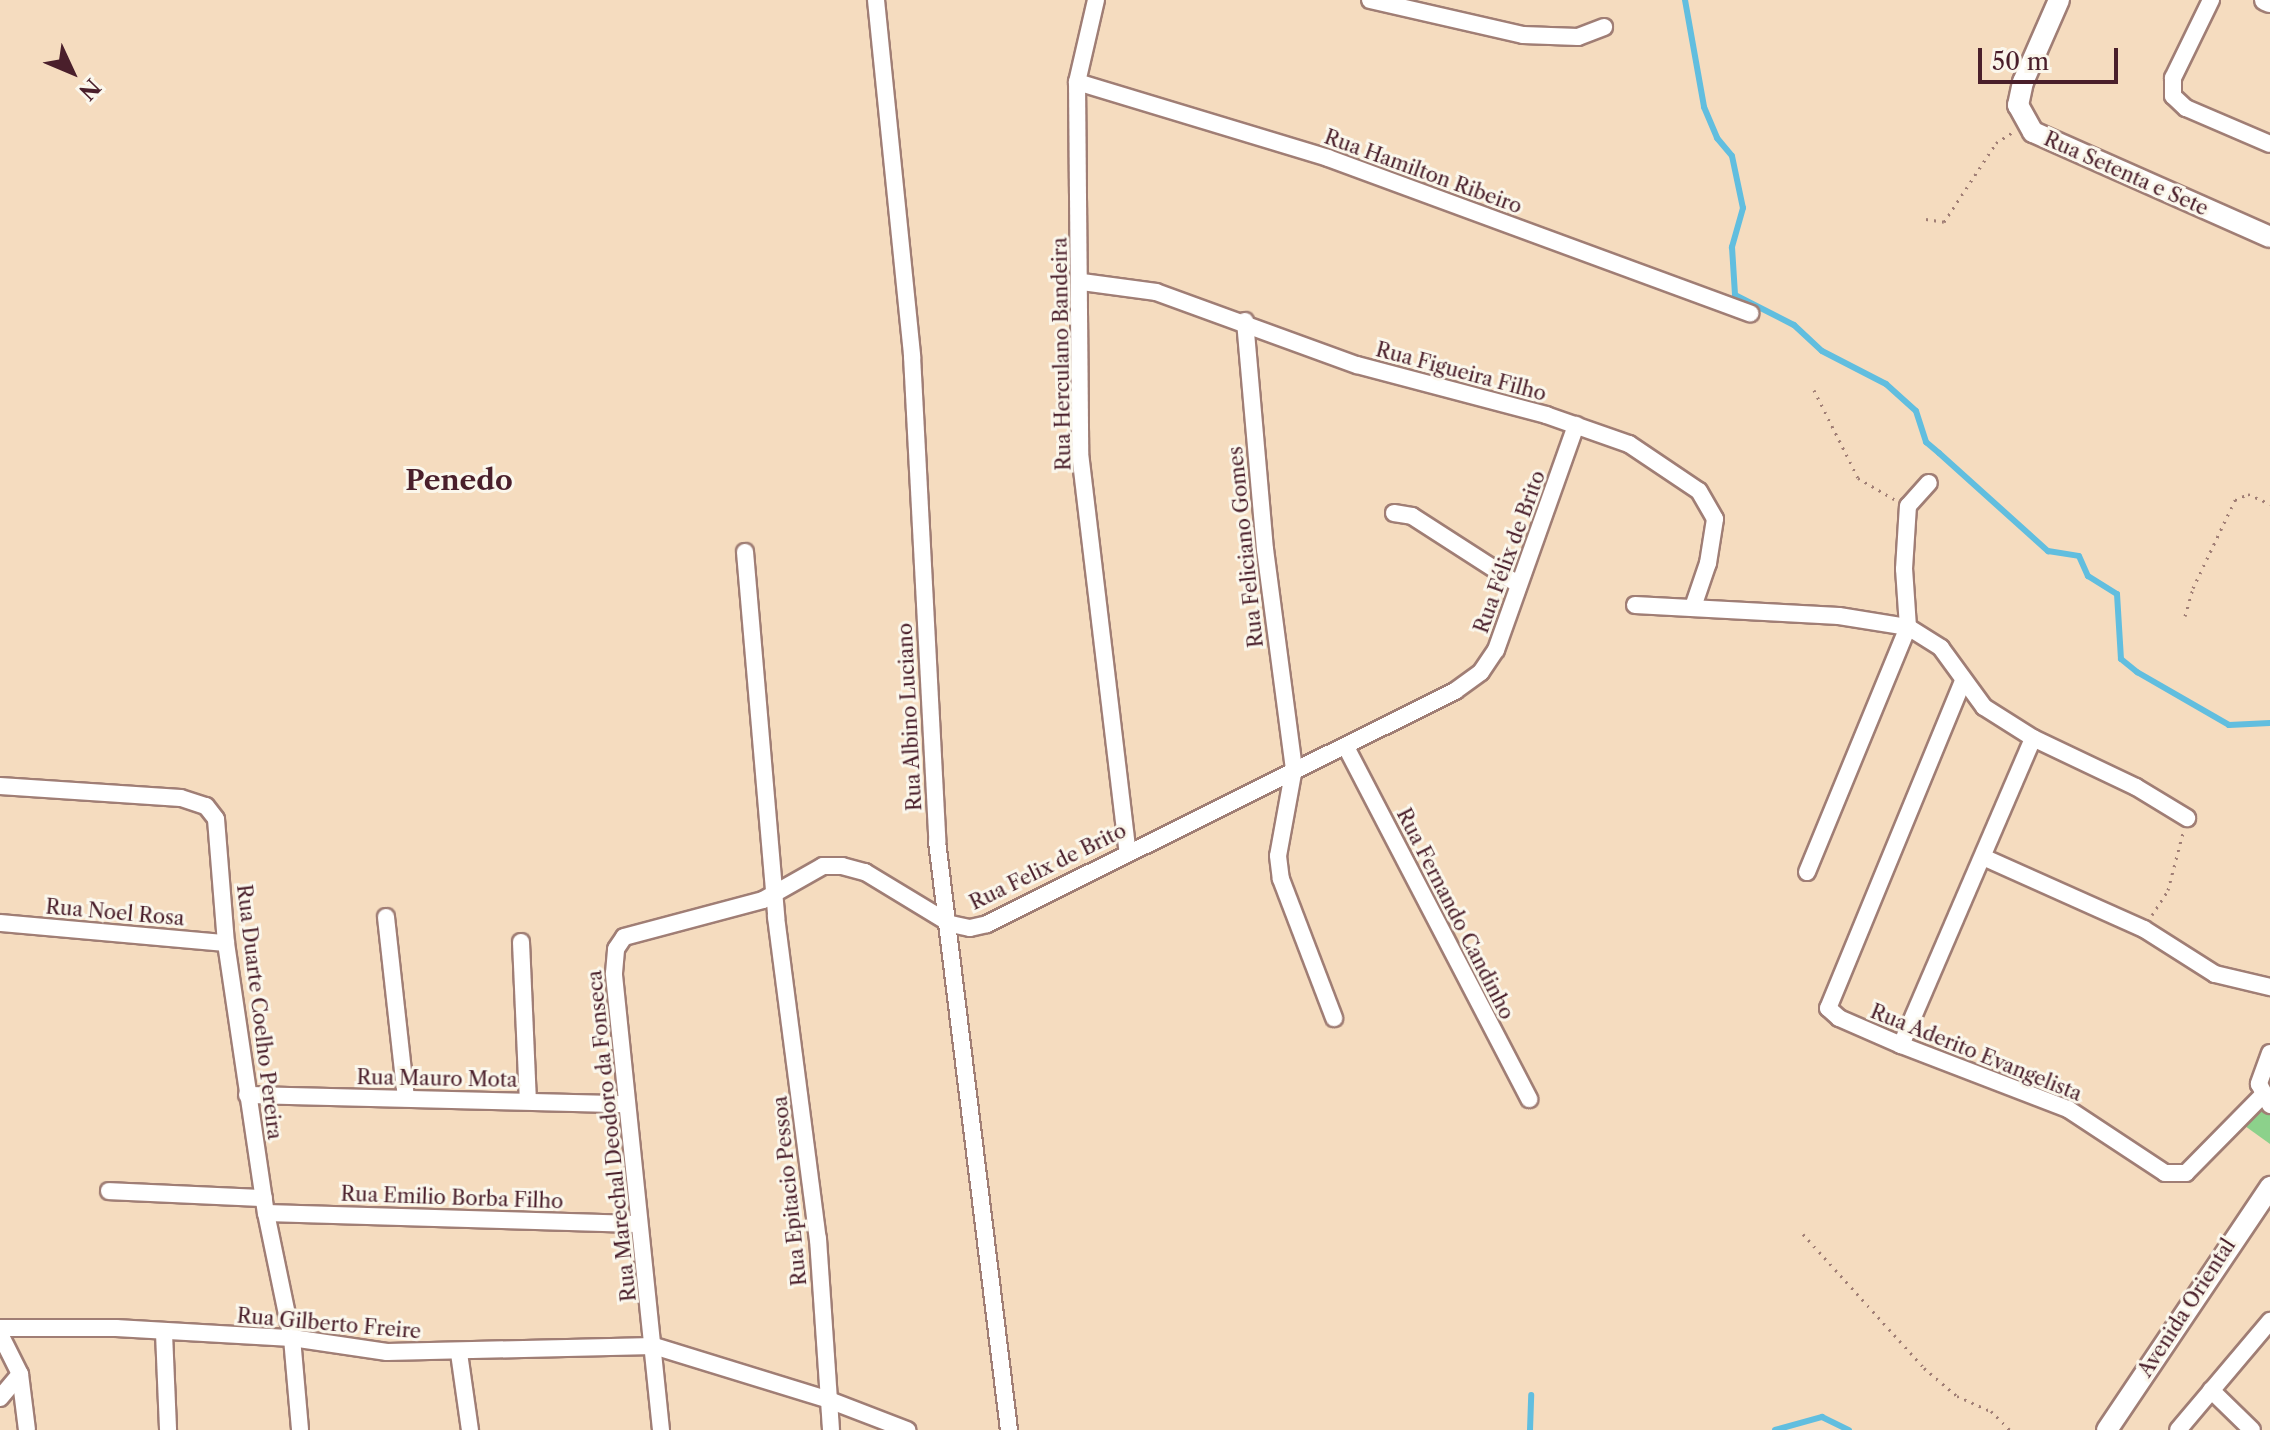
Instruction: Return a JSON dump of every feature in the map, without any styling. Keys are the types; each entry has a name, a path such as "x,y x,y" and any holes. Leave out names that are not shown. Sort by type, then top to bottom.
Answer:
{"street":[{"name":"Rua Albino Luciano","path":"876,0 912,356 937,841 951,924 973,1154 1009,1430"},
{"name":"Rua Herculano Bandeira","path":"1096,0 1077,82 1082,282 1080,453 1127,850"},
{"path":"1370,0 1523,35 1578,37 1604,27"},
{"name":"Rua Setenta e Sete","path":"2059,0 2023,82 2018,105 2024,121 2049,143 2270,237"},
{"path":"2211,0 2173,78 2173,96 2186,108 2270,144"},
{"name":"Rua Hamilton Ribeiro","path":"1077,82 1328,158 1750,313"},
{"name":"Rua Figueira Filho","path":"1082,282 1156,292 1245,321 1357,365 1576,425 1663,463 1699,491 1709,507 1714,539 1693,607"},
{"name":"Rua Feliciano Gomes","path":"1245,321 1265,549 1294,768 1278,856 1281,879 1316,961 1334,1018"},
{"name":"Rua Félix de Brito","path":"1294,768 1346,747 1481,672 1496,650 1576,425"},
{"path":"1807,872 1908,627 1904,569 1908,506 1929,483"},
{"path":"1394,513 1412,516 1519,585"},
{"path":"745,552 770,897"},
{"path":"1635,605 1839,616 1908,627 1941,648 1984,707 2033,738 2136,787 2187,818"},
{"name":"Rua Aderito Evangelista","path":"1963,681 1827,1003 1839,1018 2068,1109 2152,1167 2175,1175 2186,1173 2266,1100"},
{"path":"1901,1045 2033,738"},
{"name":"Rua Fernando Candinho","path":"1346,747 1529,1099"},
{"name":"Rua Felix de Brito","path":"770,897 823,866 842,866 865,872 951,924 970,928 987,924 1127,850 1294,768"},
{"name":"Rua Duarte Coelho Pereira","path":"0,786 181,798 206,806 219,833 226,943 265,1206 292,1338 300,1430"},
{"path":"1983,857 2144,929 2215,974 2270,987"},
{"name":"Rua Epitacio Pessoa","path":"770,897 781,948 818,1239 831,1430"},
{"name":"Rua Marechal Deodoro da Fonseca","path":"661,1430 654,1346 637,1224 614,973 618,944 650,927 770,897"},
{"path":"386,917 406,1098"},
{"name":"Rua Noel Rosa","path":"0,923 226,943"},
{"path":"521,942 528,1100"},
{"path":"2266,1100 2260,1075 2270,1053"},
{"name":"Rua Mauro Mota","path":"247,1095 626,1104"},
{"name":"Avenida Oriental","path":"2107,1430 2270,1187"},
{"name":"Rua Emilio Borba Filho","path":"109,1191 265,1206 637,1224"},
{"path":"2178,1430 2270,1321"},
{"name":"Rua Gilberto Freire","path":"0,1328 292,1338 387,1352 459,1353 654,1346 829,1400 907,1430"},
{"path":"164,1333 168,1430"},
{"path":"0,1334 20,1374 27,1430"},
{"path":"459,1353 470,1430"},
{"path":"0,1398 20,1374"},
{"path":"2211,1390 2252,1430"}],"path":[{"path":"1926,219 1944,222 1996,143 2024,121"},
{"path":"1814,390 1858,478 1908,506"},
{"path":"2185,616 2193,588 2235,500 2248,494 2270,504"},
{"path":"2144,929 2168,890 2187,818"},
{"path":"1803,1234 1924,1368 1957,1396 1991,1411 2010,1430"}],"green space":[{"path":"2259,1110 2270,1112 2270,1144 2245,1126"}],"waterway":[{"path":"1685,0 1704,107 1717,138 1732,156 1743,208 1732,247 1735,295 1794,325 1822,351 1886,384 1916,411 1926,442 2048,551 2079,556 2088,576 2117,594 2121,659 2137,672 2229,725 2270,723"},
{"path":"1530,1430 1531,1395"},
{"path":"1775,1430 1822,1417 1849,1430"}],"district":[{"name":"Penedo","path":"459,480"}]}
